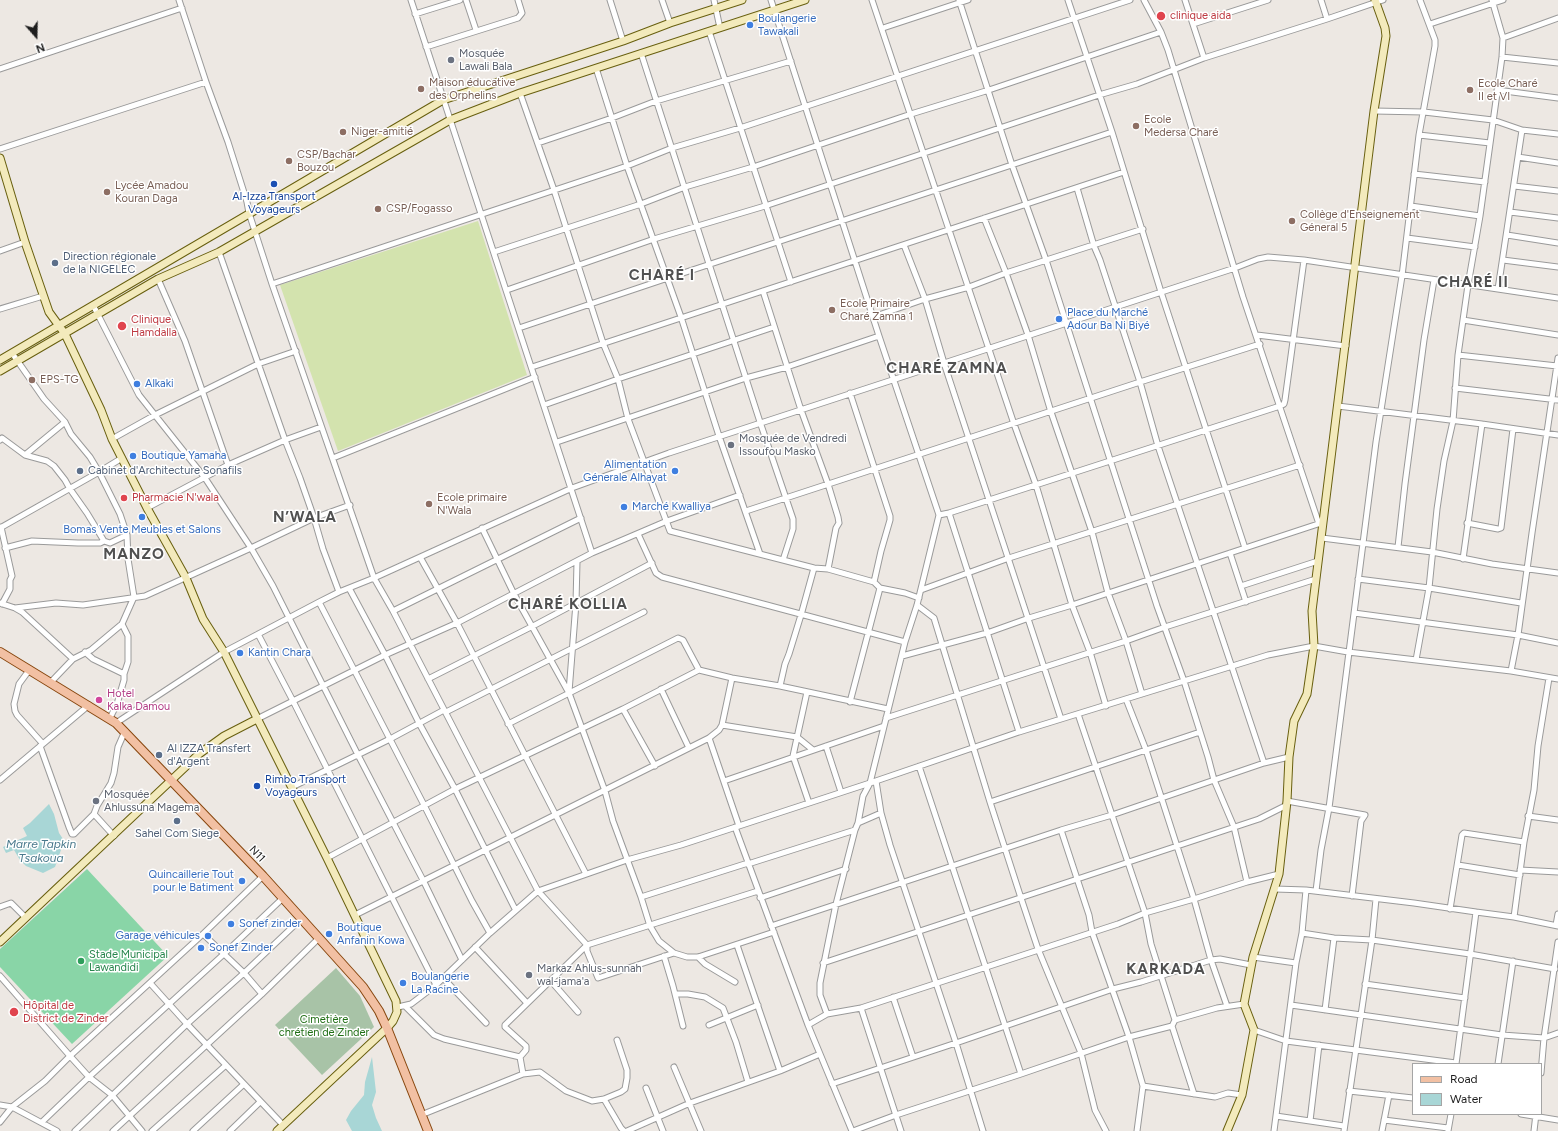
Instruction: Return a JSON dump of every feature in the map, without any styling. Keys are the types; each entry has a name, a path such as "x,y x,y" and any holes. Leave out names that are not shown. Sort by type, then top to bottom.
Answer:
{"main road":[{"name":"N11","path":"0,652 89,705 125,731 263,876 363,987 379,1011 387,1028 428,1131"}],"street":[{"path":"179,0 206,82 228,142 247,202 254,231 374,578 393,611 538,890 587,946 587,951 598,978 674,953"},
{"path":"411,0 536,377 592,554"},
{"path":"416,14 460,0"},
{"path":"466,0 476,30"},
{"path":"426,47 518,18 522,12 518,0"},
{"path":"610,0 623,41"},
{"path":"662,0 670,23"},
{"path":"714,0 720,28"},
{"path":"0,360 444,100 742,0"},
{"path":"771,0 879,336 939,515 919,598 905,642 870,783 863,796 858,823 836,904 820,983 820,995 827,1014"},
{"path":"0,371 158,279 218,252 450,120 520,93 805,0"},
{"path":"872,0 883,28 949,230 1036,485 1072,605 1090,652 1106,706"},
{"path":"883,28 960,1 968,0"},
{"path":"1068,0 1112,132 1161,292 1245,548"},
{"path":"272,284 627,166 672,148 740,128 1130,0"},
{"path":"1144,0 1161,32 1234,268 1321,523"},
{"path":"1185,0 1204,58"},
{"path":"1194,24 1268,0"},
{"path":"1320,0 1327,19"},
{"path":"507,290 654,240 766,206 1099,95 1138,84 1204,58 1327,19 1375,1 1383,0"},
{"path":"1316,891 1321,850 1329,808 1362,543 1402,276 1419,135 1435,46 1430,24 1420,0"},
{"path":"1430,24 1493,2 1503,0"},
{"path":"960,1 1012,165 1046,260 1129,520 1184,681 1214,780 1234,827 1247,882"},
{"path":"1227,1131 1242,1095 1254,1030 1244,1004 1253,957 1279,874 1287,803 1289,757 1294,721 1307,694 1314,646 1312,611 1322,538 1321,523 1346,346 1374,111 1386,36 1385,28 1375,1"},
{"path":"1416,660 1429,588 1432,552 1444,461 1453,420 1458,355 1480,216 1502,57 1503,38 1493,2"},
{"path":"0,69 182,8"},
{"path":"1503,38 1558,18"},
{"path":"709,31 724,81 791,282"},
{"path":"494,252 641,204 685,187 818,146 1161,32"},
{"path":"641,53 794,524 783,560"},
{"path":"1502,57 1558,63"},
{"path":"538,143 612,118 656,101 791,61"},
{"path":"596,68 627,166 682,317 692,355 760,554"},
{"path":"0,149 206,82"},
{"path":"1497,90 1558,98"},
{"path":"520,93 554,190 603,343 618,379 628,419 670,531 814,568 828,569 874,582 880,588 905,593 919,598"},
{"path":"1374,111 1424,112 1493,120 1522,130 1558,134"},
{"path":"1498,289 1522,130"},
{"path":"519,328 1112,132"},
{"path":"1419,135 1490,143"},
{"path":"1518,157 1558,162"},
{"path":"0,158 25,242 49,312 65,334 101,410 112,439 147,508 186,578 203,619 224,652 356,915 394,996 401,1007 434,1035 444,1040 520,1057"},
{"path":"532,367 722,303 791,282 1124,172"},
{"path":"1414,174 1485,182"},
{"path":"1514,186 1558,191"},
{"path":"1077,188 1094,246 1140,382 1158,446 1264,763"},
{"path":"1411,206 1480,216"},
{"path":"1510,212 1558,218"},
{"path":"984,218 1006,273 1028,335 1051,412 1092,532 1108,593 1126,641 1142,694"},
{"path":"873,317 1143,230"},
{"path":"1507,235 1558,243"},
{"path":"1406,238 1475,247"},
{"path":"0,251 25,242"},
{"path":"904,245 925,299 944,363 970,437 1061,718"},
{"path":"218,252 314,518 322,548 339,592"},
{"path":"113,721 224,652 319,602 572,488 760,422 801,410 1161,292 1263,257 1304,260 1355,269 1558,298"},
{"path":"939,515 1072,474 1280,406 1284,402 1304,260"},
{"path":"1503,260 1558,267"},
{"path":"158,279 204,392 228,465"},
{"path":"1398,547 1404,484 1434,280"},
{"path":"763,291 801,410 828,484 839,523 836,528 828,569"},
{"path":"0,309 43,296"},
{"path":"93,305 132,384 139,395 205,478 251,548 273,586 393,824 424,882 462,960"},
{"path":"1463,320 1558,335"},
{"path":"544,405 774,327"},
{"path":"1257,335 1346,346"},
{"path":"557,442 746,378 787,367 879,336"},
{"path":"746,511 1260,344"},
{"path":"112,439 155,415 258,364 296,351"},
{"path":"12,353 44,399 65,422 71,434 90,457 120,514 127,535 128,558 134,597 122,624 103,641 72,659 51,682"},
{"path":"1458,355 1557,366"},
{"path":"1511,671 1518,635 1521,603 1558,358"},
{"path":"333,458 536,377"},
{"path":"1455,388 1558,400"},
{"path":"850,393 890,520 874,582"},
{"path":"1338,406 1558,435"},
{"path":"25,455 65,422"},
{"path":"1463,558 1482,424"},
{"path":"147,508 228,465 285,440 321,427"},
{"path":"1467,523 1498,529 1500,528 1513,429"},
{"path":"0,440 2,438 25,455 51,464 65,480 104,541"},
{"path":"72,659 22,612 15,608 1,604 10,589 10,580 12,576 1,527 122,458"},
{"path":"921,590 1009,558 1300,465"},
{"path":"0,942 207,747 224,736 385,655 457,623 592,554 667,521 740,494"},
{"path":"15,608 56,604 83,606 145,596 314,518 350,505"},
{"path":"949,513 1018,732"},
{"path":"393,611 581,518"},
{"path":"902,656 987,633 1321,523"},
{"path":"482,528 514,594 569,693 605,791 613,821 650,926 659,941 674,953 687,958 698,958 774,932"},
{"path":"638,534 656,573 662,577 905,642"},
{"path":"6,548 32,541 78,544 100,543 104,541 110,543 127,535"},
{"path":"1322,538 1432,552 1558,573"},
{"path":"1230,553 1246,602"},
{"path":"420,556 457,623 586,874"},
{"path":"569,693 576,603 577,562"},
{"path":"428,679 533,626 652,562"},
{"path":"1241,586 1318,562"},
{"path":"780,686 784,664 801,615 814,568"},
{"path":"886,718 1045,668 1165,627 1316,579"},
{"path":"1358,579 1429,588 1521,603"},
{"path":"349,588 455,789 515,909"},
{"path":"850,702 880,588"},
{"path":"319,602 490,933"},
{"path":"917,604 934,618 944,645 990,802 1021,898 1038,949 1081,1053 1095,1110 1106,1131"},
{"path":"292,787 644,612"},
{"path":"1354,613 1423,621 1518,635 1558,643"},
{"path":"113,721 128,662 128,636 122,624"},
{"path":"258,634 364,839 436,985"},
{"path":"508,724 678,638 683,640 699,670"},
{"path":"277,1131 387,1028 401,1007 415,1001 436,985 515,909 538,890 627,860 810,803 1061,718 1106,706 1268,655 1314,646 1348,652 1511,671 1558,679"},
{"path":"85,652 99,662 124,674"},
{"path":"30,669 19,684 14,704 16,715 42,745 72,834 77,832 94,814 97,806 111,783 118,747 125,731"},
{"path":"327,858 393,824 455,789 623,709 699,670 888,709"},
{"path":"356,915 709,738 719,730 722,725 732,678"},
{"path":"1514,917 1528,816 1534,790 1538,746 1549,678"},
{"path":"661,689 689,748"},
{"path":"807,692 793,756 810,803"},
{"path":"1126,699 1146,750 1194,899 1211,960 1227,1006"},
{"path":"0,780 89,705"},
{"path":"623,709 655,766"},
{"path":"1078,714 1146,912 1151,944 1175,1020 1172,1026 1194,1094"},
{"path":"722,725 797,737 813,750"},
{"path":"724,781 793,756 884,726"},
{"path":"990,802 1200,732"},
{"path":"709,738 724,781 748,864 760,898 772,926 808,1025 853,1131 896,1115 1081,1053 1130,1037 1172,1026"},
{"path":"826,746 841,792"},
{"path":"772,926 1061,830 1112,815 1264,763 1289,757"},
{"path":"919,766 1021,1074"},
{"path":"876,781 881,813 983,1131"},
{"path":"823,963 1259,819 1287,803 1329,808 1365,815 1361,821 1352,896"},
{"path":"858,823 881,813"},
{"path":"94,814 114,836"},
{"path":"1528,816 1558,820"},
{"path":"641,897 855,830"},
{"path":"1061,830 1089,915 1092,932 1130,1037 1143,1086 1137,1131"},
{"path":"1450,909 1462,835 1464,833 1524,842"},
{"path":"1458,865 1520,872 1558,872"},
{"path":"760,898 846,869"},
{"path":"808,1025 827,1014 861,1008 1092,932 1146,912 1279,874"},
{"path":"0,1122 12,1107 45,1081 263,876"},
{"path":"1275,889 1316,891 1414,903 1514,917 1557,925 1558,914"},
{"path":"1274,1131 1296,963 1302,933 1306,890"},
{"path":"520,1057 526,1050 526,1046 505,1025 587,946 758,891"},
{"path":"42,1122 283,898"},
{"path":"1276,1116 1344,1128 1372,940 1376,899"},
{"path":"0,907 11,903 26,918"},
{"path":"1254,1030 1286,1041 1456,1063 1476,912"},
{"path":"75,1131 112,1094 301,919"},
{"path":"1302,933 1334,938 1372,940 1555,968"},
{"path":"203,934 225,953 262,994"},
{"path":"113,1131 262,994 319,938"},
{"path":"1325,1010 1334,938"},
{"path":"1542,1063 1558,942"},
{"path":"737,945 780,1071"},
{"path":"475,947 527,1003"},
{"path":"664,956 683,1026"},
{"path":"1253,957 1296,963"},
{"path":"698,958 705,964 735,982"},
{"path":"832,1084 956,1044 1113,989 1211,960 1220,959 1251,965"},
{"path":"1498,1063 1513,961"},
{"path":"0,976 89,1077 112,1094 142,1131"},
{"path":"443,978 486,1023"},
{"path":"551,981 578,1012"},
{"path":"150,983 206,1045 283,1125"},
{"path":"1365,984 1465,998"},
{"path":"675,994 688,994 706,997 723,1008 728,1018 748,1082"},
{"path":"893,997 913,1057"},
{"path":"1175,1020 1227,1006 1244,1004"},
{"path":"709,1025 758,1005"},
{"path":"1291,1005 1502,1035 1544,1038 1558,1033"},
{"path":"861,1008 901,1131"},
{"path":"421,1115 523,1074 540,1072 572,1094 592,1101 604,1099 621,1092 626,1084 627,1070 617,1040"},
{"path":"1310,1121 1319,1045"},
{"path":"604,1099 621,1128 626,1131 690,1103 780,1071 820,1054"},
{"path":"520,1057 523,1074"},
{"path":"152,1131 226,1065"},
{"path":"674,1067 701,1131"},
{"path":"192,1131 244,1084"},
{"path":"1143,1086 1215,1097 1228,1093 1242,1095"},
{"path":"646,1088 663,1131"},
{"path":"1349,1091 1412,1098"},
{"path":"1382,1131 1389,1095"},
{"path":"230,1131 260,1102"},
{"path":"0,1104 12,1107 56,1131"},
{"path":"1384,1120 1448,1130 1451,1115"},
{"path":"1534,1131 1536,1115 1558,1120"},
{"path":"1417,1125 1417,1131"}],"green space":[{"path":"478,221 527,375 338,451 280,285"},
{"name":"Stade Municipal Lawandidi","path":"87,869 168,956 72,1044 0,967 0,949"},
{"name":"Cimetière chrétien de Zinder","path":"336,968 360,996 374,1027 322,1075 275,1025"}],"water":[{"name":"Marre Tapkin Tsakoua","path":"49,804 54,814 59,833 63,839 62,847 55,867 43,873 26,866 14,850 6,853 3,847 27,836 23,828"},
{"path":"372,1057 376,1092 372,1105 382,1131 352,1131 346,1120 351,1111 364,1095 365,1082"}],"place":[{"name":"clinique aida","path":"1161,16"},
{"name":"Boulangerie Tawakali","path":"750,25"},
{"name":"Mosquée Lawali Bala","path":"451,60"},
{"name":"Maison éducative des Orphelins","path":"421,89"},
{"name":"Ecole Charé II et VI","path":"1470,90"},
{"name":"Ecole Medersa Charé","path":"1136,126"},
{"name":"Niger-amitié","path":"343,132"},
{"name":"CSP/Bachar Bouzou","path":"289,161"},
{"name":"Al-Izza Transport Voyageurs","path":"274,184"},
{"name":"Lycée Amadou Kouran Daga","path":"107,192"},
{"name":"CSP/Fogasso","path":"378,209"},
{"name":"Collège d'Enseignement Géneral 5","path":"1292,221"},
{"name":"Direction régionale de la NIGELEC","path":"55,263"},
{"name":"Ecole Primaire Charé Zamna 1","path":"832,310"},
{"name":"Place du Marché Adour Ba Ni Biyé","path":"1059,319"},
{"name":"Clinique Hamdalla","path":"122,326"},
{"name":"EPS-TG","path":"32,380"},
{"name":"Alkaki","path":"137,384"},
{"name":"Mosquée de Vendredi Issoufou Masko","path":"731,445"},
{"name":"Boutique Yamaha","path":"133,456"},
{"name":"Cabinet d'Architecture Sonafils","path":"80,471"},
{"name":"Alimentation Génerale Alhayat","path":"675,471"},
{"name":"Pharmacie N'wala","path":"124,498"},
{"name":"Ecole primaire N'Wala","path":"429,504"},
{"name":"Marché Kwalliya","path":"624,507"},
{"name":"Bomas Vente Meubles et Salons","path":"142,517"},
{"name":"Kantin Chara","path":"240,653"},
{"name":"Hotel Kalka Damou","path":"99,700"},
{"name":"Al IZZA Transfert d'Argent","path":"159,755"},
{"name":"Rimbo Transport Voyageurs","path":"257,786"},
{"name":"Mosquée Ahlussuna Magema","path":"96,801"},
{"name":"Sahel Com Siege","path":"177,821"},
{"name":"Quincaillerie Tout pour le Batiment","path":"242,881"},
{"name":"Sonef zinder","path":"231,924"},
{"name":"Boutique Anfanin Kowa","path":"329,934"},
{"name":"Garage véhicules","path":"208,936"},
{"name":"Sonef Zinder","path":"201,948"},
{"name":"Stade Municipal Lawandidi","path":"81,961"},
{"name":"Markaz Ahlus-sunnah wal-jama'a","path":"529,975"},
{"name":"Boulangerie La Racine","path":"403,983"},
{"name":"Hôpital de District de Zinder","path":"14,1012"}],"district":[{"name":"CHARÉ I","path":"662,276"},
{"name":"CHARÉ II","path":"1473,283"},
{"name":"CHARÉ ZAMNA","path":"947,369"},
{"name":"N’WALA","path":"305,518"},
{"name":"MANZO","path":"134,555"},
{"name":"CHARÉ KOLLIA","path":"568,605"},
{"name":"KARKADA","path":"1166,970"}]}
